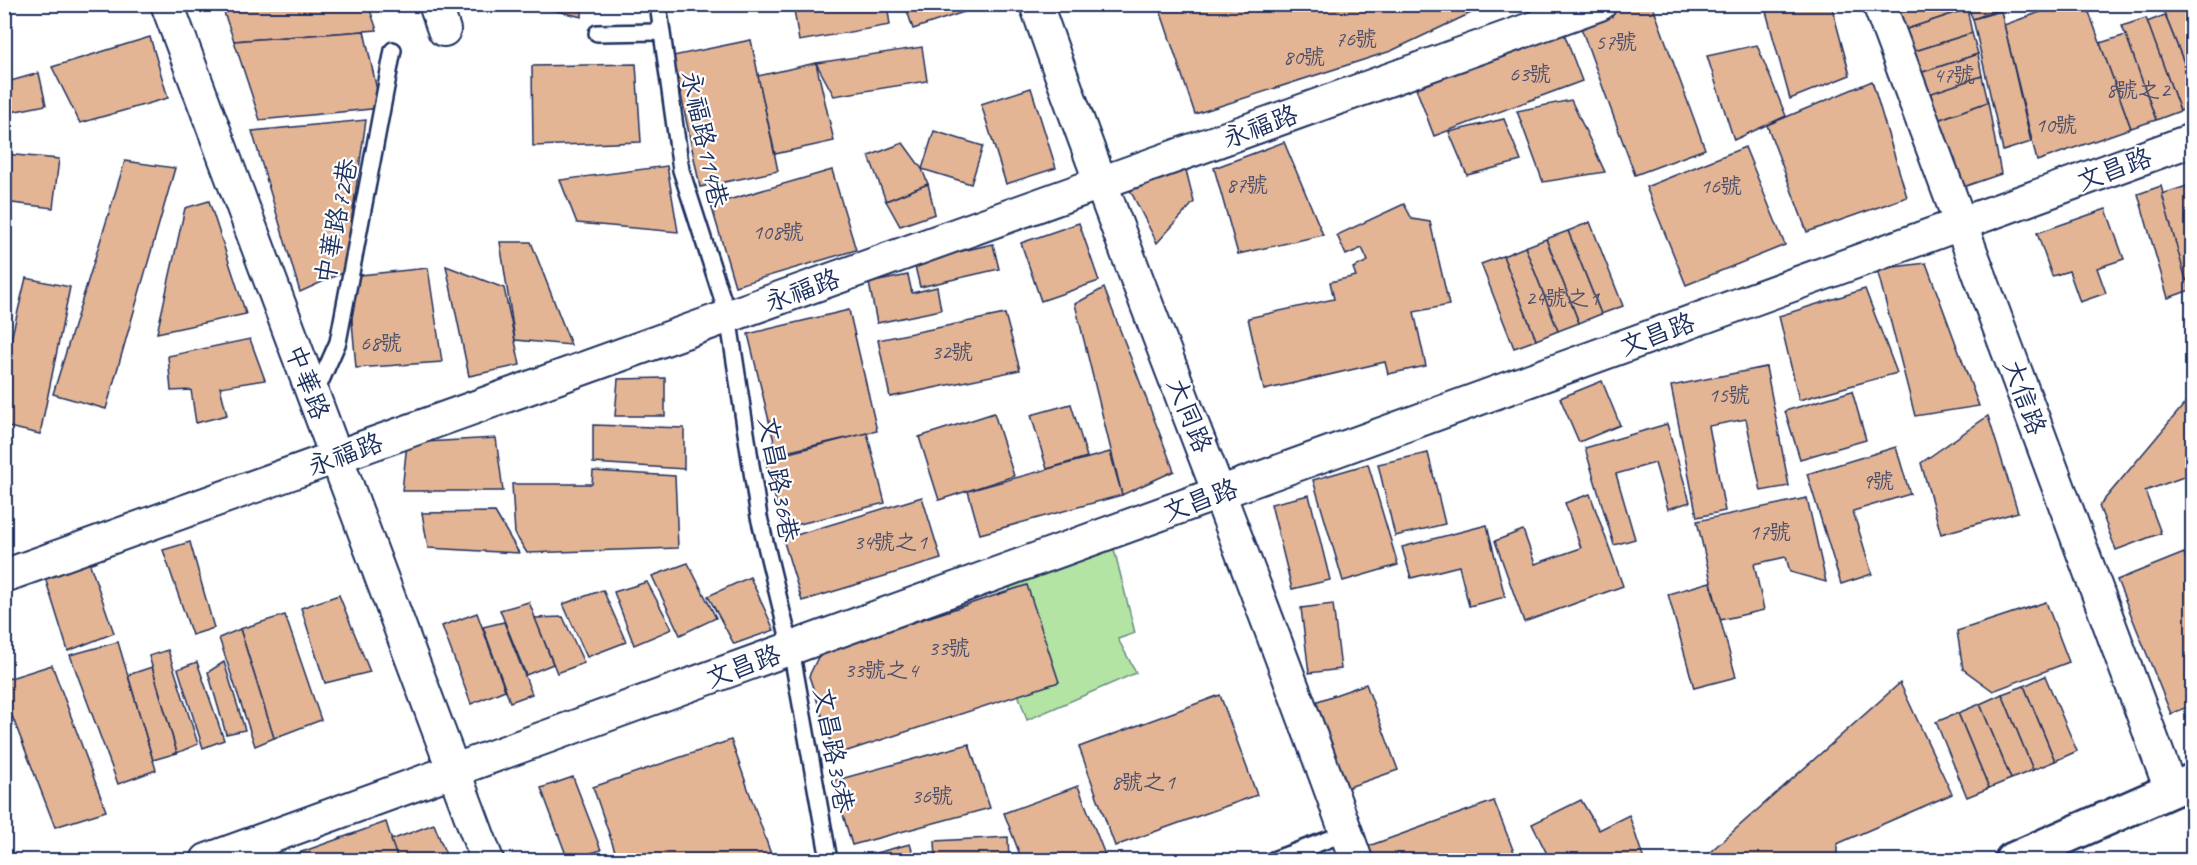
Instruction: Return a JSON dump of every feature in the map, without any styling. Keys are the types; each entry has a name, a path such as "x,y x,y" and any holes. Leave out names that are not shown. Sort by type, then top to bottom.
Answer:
{"main road":[{"path":"2012,861 2182,785"}],"street":[{"name":"中華路","path":"167,4 487,861"},
{"name":"大同路","path":"1035,4 1099,183 1220,492 1351,847"},
{"name":"永福路","path":"4,576 1099,183 1540,14 1600,4"},
{"name":"大信路","path":"1879,4 1961,224 2182,785"},
{"name":"文昌路","path":"207,861 2193,140"}],"lane":[{"name":"永福路114巷","path":"658,4 660,32 681,170 728,316"},
{"path":"597,33 660,32"},
{"name":"中華路72巷","path":"314,397 338,342 393,50"},
{"name":"文昌路36巷","path":"728,316 759,517 791,649"},
{"name":"文昌路35巷","path":"791,649 829,861"},
{"path":"1273,861 1351,847"}],"green space":[{"path":"1111,537 1135,633 1118,639 1136,673 1027,720 1015,685 1044,671 1004,575"}],"building":[{"path":"221,4 368,4 377,30 234,41"},
{"path":"528,4 582,4 582,17"},
{"path":"793,4 887,4 890,25 799,41"},
{"path":"905,4 982,4 982,6 913,29"},
{"path":"1158,4 1490,4 1391,51 1195,114"},
{"path":"1613,4 1652,4 1705,149 1635,175 1577,17"},
{"path":"1764,4 1831,4 1850,75 1790,99"},
{"path":"1891,4 1966,4 1967,9 1901,31"},
{"path":"1966,4 2013,4 1973,19"},
{"path":"2042,4 2063,4 2045,11"},
{"path":"2063,4 2086,4 2131,128 2037,161 2004,25"},
{"path":"2161,4 2191,4 2192,83 2165,15"},
{"path":"1967,9 1972,33 1909,53 1901,31"},
{"path":"2001,11 2031,142 2003,151 1973,19"},
{"path":"2165,15 2192,83 2192,107 2180,111 2147,22"},
{"path":"2146,18 2180,111 2156,120 2122,26"},
{"path":"1559,20 1582,81 1434,136 1411,75"},
{"path":"364,31 381,108 260,120 234,41"},
{"path":"1972,33 1978,54 1917,74 1909,53"},
{"path":"2126,35 2156,120 2131,128 2100,43"},
{"path":"150,37 168,98 80,123 52,67"},
{"path":"751,40 778,171 700,187 673,56"},
{"path":"1757,45 1786,116 1734,140 1707,56"},
{"path":"922,47 927,81 834,96 816,63"},
{"path":"1978,54 1982,76 1925,96 1917,74"},
{"path":"816,63 834,141 775,154 758,76"},
{"path":"636,64 641,142 533,146 532,66"},
{"path":"39,73 46,105 11,112 7,82"},
{"path":"1982,76 1988,102 1935,121 1926,95"},
{"path":"1872,81 1907,197 1807,232 1767,125"},
{"path":"1031,88 1056,168 1006,184 981,104"},
{"path":"1571,100 1605,172 1543,182 1517,111"},
{"path":"1988,102 2001,174 1960,188 1935,121"},
{"path":"1504,119 1521,161 1467,175 1449,132"},
{"path":"366,120 344,272 300,292 252,131"},
{"path":"934,131 983,146 971,184 922,169"},
{"path":"1284,142 1323,235 1238,254 1214,168"},
{"path":"903,143 922,169 928,184 886,201 869,156"},
{"path":"1745,147 1785,245 1686,285 1646,187"},
{"path":"4,154 59,159 53,208 4,202"},
{"path":"125,161 175,168 106,409 53,394"},
{"path":"667,166 678,232 577,223 560,180"},
{"path":"832,170 856,250 735,286 711,205"},
{"path":"1186,170 1194,202 1157,243 1128,186"},
{"path":"928,184 935,214 900,226 886,201"},
{"path":"2192,185 2192,207 2187,186"},
{"path":"2161,186 2190,290 2168,298 2138,194"},
{"path":"2187,186 2192,207 2192,278 2186,280 2162,194"},
{"path":"209,201 246,314 157,333 185,208"},
{"path":"1404,204 1412,219 1430,222 1449,305 1414,312 1426,366 1388,374 1385,362 1264,390 1248,318 1334,299 1330,282 1356,276 1353,268 1368,261 1362,248 1346,255 1337,235"},
{"path":"2106,209 2124,259 2097,268 2106,293 2080,302 2069,271 2052,276 2037,233"},
{"path":"1590,222 1623,306 1601,314 1568,231"},
{"path":"1079,223 1099,281 1041,301 1021,243"},
{"path":"1568,231 1601,314 1579,323 1546,239"},
{"path":"1546,239 1579,323 1558,331 1525,247"},
{"path":"500,242 531,242 571,345 515,340"},
{"path":"993,244 999,269 920,287 914,262"},
{"path":"1525,247 1558,331 1536,340 1503,256"},
{"path":"1503,256 1536,340 1514,348 1481,264"},
{"path":"1926,263 1979,406 1915,416 1877,269"},
{"path":"446,266 504,288 520,365 469,376"},
{"path":"428,268 442,362 356,368 350,298 360,275"},
{"path":"908,275 912,293 937,287 941,310 877,323 869,283"},
{"path":"26,278 70,287 40,434 4,426 4,368"},
{"path":"1104,288 1174,471 1122,495 1075,304"},
{"path":"1865,289 1897,373 1799,400 1779,316"},
{"path":"849,310 877,431 777,454 748,334"},
{"path":"1005,314 1020,370 890,397 878,340"},
{"path":"250,339 265,380 220,387 227,415 196,423 191,390 171,391 168,356"},
{"path":"1766,367 1789,486 1761,491 1746,419 1709,426 1725,511 1697,517 1671,386"},
{"path":"665,378 665,416 615,416 618,379"},
{"path":"1602,381 1620,425 1579,442 1560,398"},
{"path":"1852,391 1866,440 1800,459 1785,411"},
{"path":"2192,395 2192,474 2145,491 2161,533 2116,550 2099,506"},
{"path":"1071,404 1087,457 1047,469 1031,415"},
{"path":"994,413 1014,476 939,500 919,437"},
{"path":"1988,416 2018,512 1941,534 1921,463"},
{"path":"1667,424 1690,502 1668,509 1655,463 1616,474 1635,539 1614,545 1585,448"},
{"path":"593,425 684,428 684,469 593,463"},
{"path":"867,433 885,503 783,528 765,459"},
{"path":"496,438 503,491 402,491 407,443"},
{"path":"1896,447 1910,494 1853,511 1872,574 1841,584 1807,474"},
{"path":"1110,452 1122,495 980,534 968,491"},
{"path":"1428,453 1445,524 1395,536 1378,464"},
{"path":"1368,464 1398,565 1343,581 1313,480"},
{"path":"593,471 675,476 678,548 527,553 515,534 512,484 592,484"},
{"path":"1590,494 1623,586 1524,622 1495,541 1523,530 1535,564 1581,548 1565,503"},
{"path":"1309,495 1330,580 1292,589 1271,504"},
{"path":"922,497 941,559 802,601 783,539"},
{"path":"1807,498 1826,582 1790,572 1786,557 1754,564 1764,610 1720,620 1697,521"},
{"path":"495,512 519,553 428,548 422,513"},
{"path":"1487,525 1505,597 1469,606 1459,566 1411,578 1402,547"},
{"path":"190,542 214,628 192,635 163,550"},
{"path":"86,553 114,633 68,651 41,565"},
{"path":"2184,553 2192,576 2192,705 2171,714 2117,580"},
{"path":"688,563 716,618 680,635 652,576"},
{"path":"750,577 774,630 734,644 708,596"},
{"path":"647,582 672,629 634,645 614,592"},
{"path":"1710,582 1736,677 1694,688 1668,594"},
{"path":"1027,585 1059,682 835,755 809,676 820,653"},
{"path":"603,590 626,642 587,657 563,604"},
{"path":"339,595 370,672 325,683 301,608"},
{"path":"529,602 553,664 526,675 500,610"},
{"path":"2046,602 2069,662 1993,691 1963,669 1957,631"},
{"path":"4,603 12,624 4,627"},
{"path":"1333,604 1341,669 1309,673 1301,608"},
{"path":"477,613 505,690 471,704 442,626"},
{"path":"285,615 321,720 274,738 240,629"},
{"path":"563,617 584,663 557,673 535,618"},
{"path":"504,622 532,694 510,702 483,627"},
{"path":"240,629 274,738 255,746 219,638"},
{"path":"118,642 156,770 118,784 70,655"},
{"path":"168,650 198,744 177,753 149,656"},
{"path":"197,662 224,740 203,748 178,669"},
{"path":"224,662 245,730 226,734 208,672"},
{"path":"52,665 106,811 55,827 4,695 4,680"},
{"path":"152,667 177,753 153,760 128,675"},
{"path":"2045,676 2077,751 2055,761 2024,686"},
{"path":"1900,683 1952,794 1837,844 1837,860 1701,860"},
{"path":"1366,684 1398,770 1346,788 1315,702"},
{"path":"2024,686 2055,761 2033,770 2002,694"},
{"path":"2002,694 2033,770 2011,779 1980,704"},
{"path":"1220,695 1257,795 1115,846 1079,747"},
{"path":"1980,704 2011,779 1989,788 1958,713"},
{"path":"1958,713 1989,788 1967,797 1936,722"},
{"path":"731,740 773,860 618,860 593,787"},
{"path":"969,744 990,808 852,845 833,781"},
{"path":"573,777 601,850 568,860 541,788"},
{"path":"1078,786 1107,860 1022,860 1004,813"},
{"path":"1581,800 1599,830 1629,815 1644,860 1550,860 1532,824"},
{"path":"1494,801 1517,860 1368,860 1363,848"},
{"path":"386,822 398,860 279,860"},
{"path":"434,824 448,860 398,860 391,840"},
{"path":"1008,837 1009,860 936,860 935,841"},
{"path":"910,844 915,860 853,859"}]}
